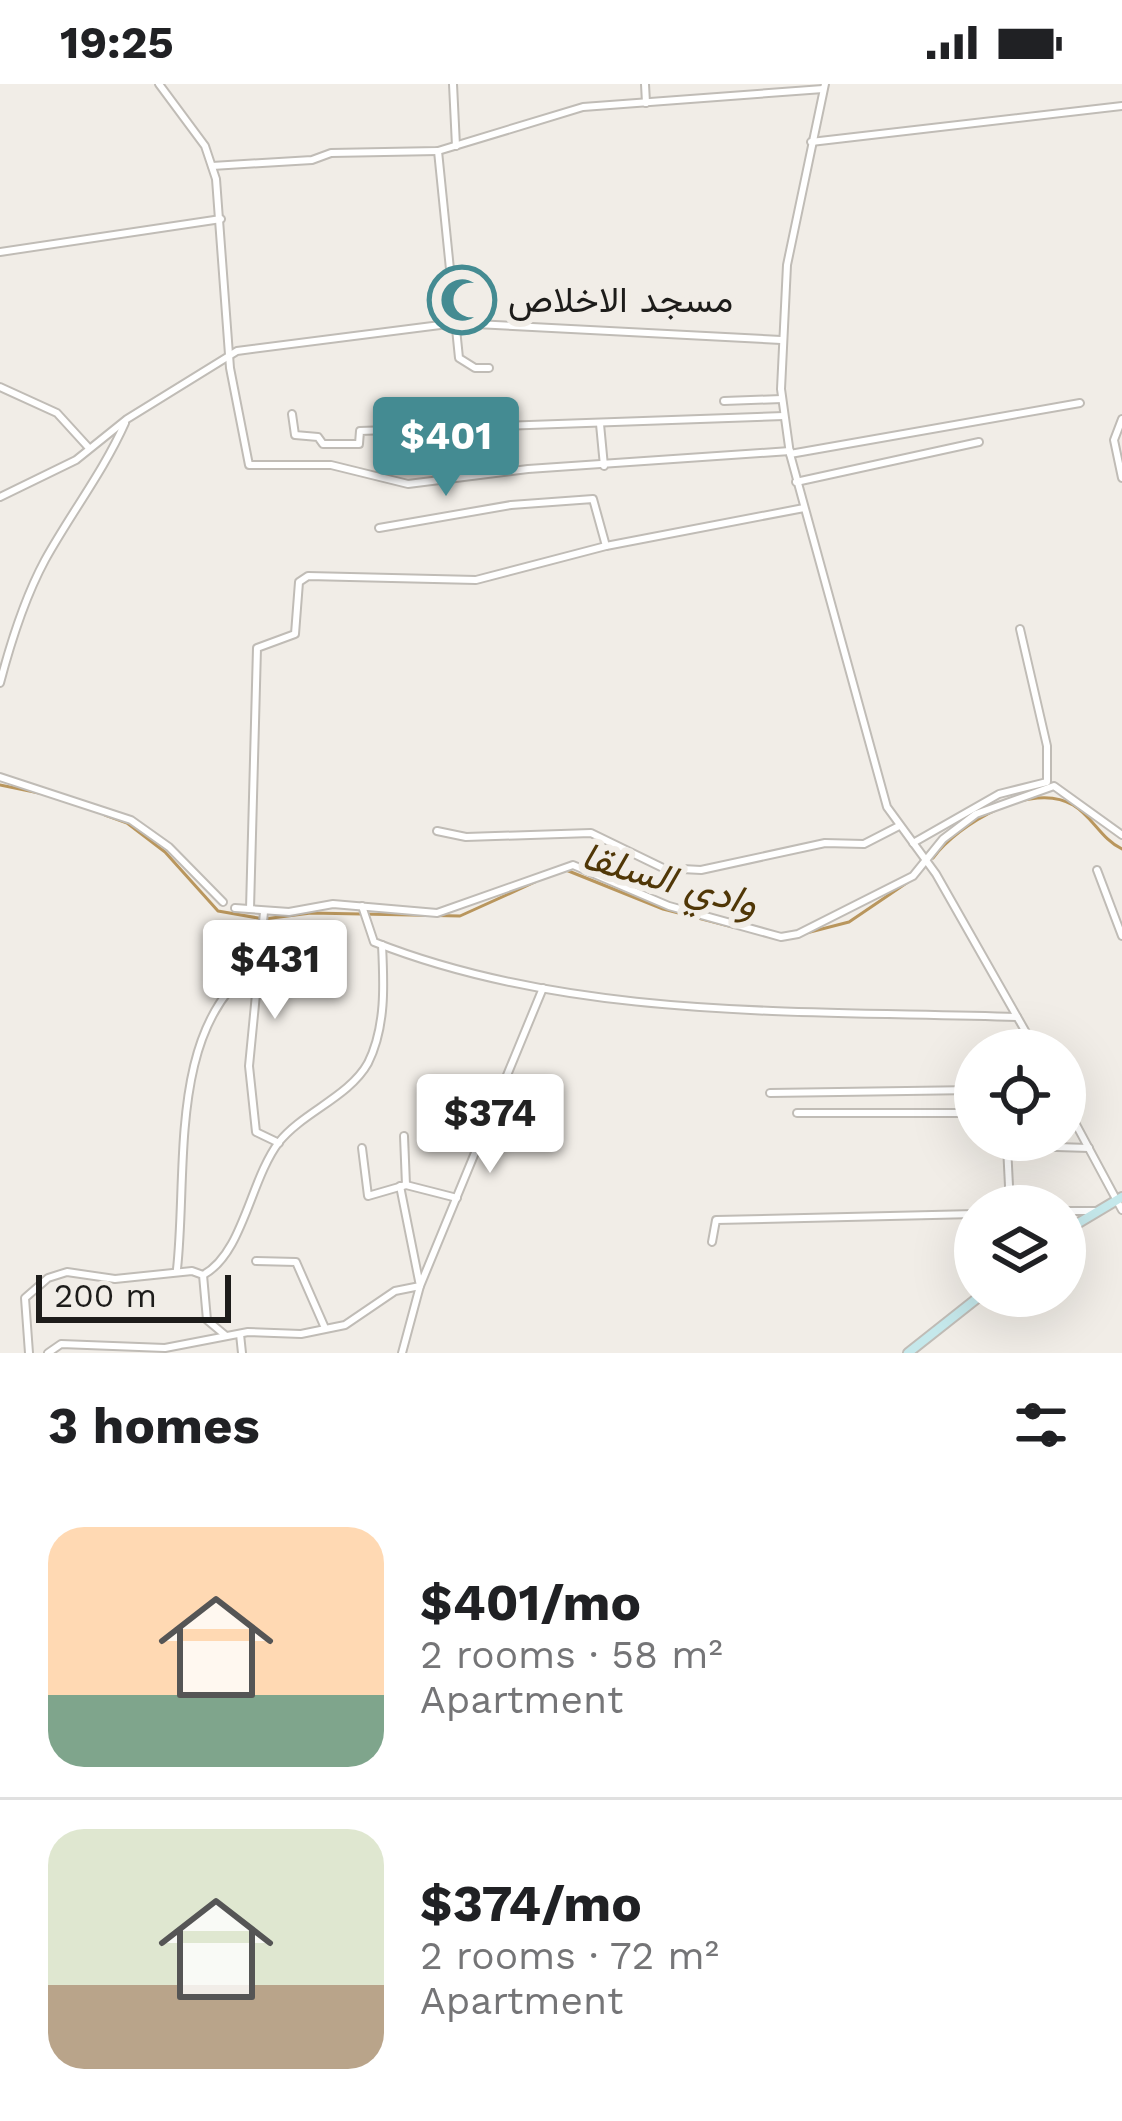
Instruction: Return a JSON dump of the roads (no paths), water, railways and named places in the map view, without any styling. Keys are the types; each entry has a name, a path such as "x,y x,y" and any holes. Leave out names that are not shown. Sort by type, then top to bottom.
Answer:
{"main road":[{"path":"1086,1217 1120,1198"},
{"path":"908,1353 954,1317"}],"street":[{"path":"159,84 205,146 212,166 230,356 252,466 331,465 408,484 790,453 1080,403"},
{"path":"452,84 456,146"},
{"path":"645,84 646,103"},
{"path":"212,166 312,160 331,153 438,151 510,133 541,116 824,87 794,210 781,340 782,399 796,482 875,775 899,826 926,861 1024,1029"},
{"path":"811,142 1122,106"},
{"path":"438,151 459,358 475,368 489,368"},
{"path":"0,252 220,219"},
{"path":"0,497 89,448 230,356 308,339 456,323 781,340"},
{"path":"0,387 57,412 89,448"},
{"path":"724,401 782,399"},
{"path":"292,413 295,435 336,446 358,444 360,431 784,416"},
{"path":"0,683 14,631 45,560 100,476 127,419"},
{"path":"1122,419 1114,440 1122,478"},
{"path":"600,424 604,466"},
{"path":"796,482 979,442"},
{"path":"379,528 511,505 593,499 606,546"},
{"path":"250,910 257,648 295,634 299,582 308,577 476,580 606,546 804,508"},
{"path":"913,843 999,794 1047,782 1047,746 1020,629"},
{"path":"0,777 131,820 169,847 223,902"},
{"path":"235,908 264,912 362,906 437,913 458,910 540,873 573,865 644,898 781,937 819,927 913,876 943,839 976,814 1054,786 1122,835"},
{"path":"436,831 466,837 591,832 663,868 701,870 825,843 864,844 899,826"},
{"path":"1097,870 1122,936"},
{"path":"362,906 368,932 382,945 543,988 672,1004 1017,1017"},
{"path":"264,912 248,1096 256,1132 278,1143"},
{"path":"202,1275 227,1253 250,1191 278,1143 368,1062 380,1028 382,945"},
{"path":"178,1269 191,1063 214,1008 236,979 257,964"},
{"path":"402,1353 420,1286 543,988"},
{"path":"770,1093 954,1090"},
{"path":"797,1113 954,1112"},
{"path":"404,1136 403,1186 420,1286"},
{"path":"1086,1143 1120,1198 1122,1210"},
{"path":"362,1148 366,1194 403,1186 457,1198"},
{"path":"1086,1211 1095,1211"},
{"path":"712,1242 716,1220 954,1214"},
{"path":"256,1261 296,1262 325,1328"},
{"path":"29,1353 25,1298 48,1278 67,1272 133,1279 178,1269 202,1275"},
{"path":"202,1275 203,1309 214,1329 226,1335"},
{"path":"49,1353 61,1344 166,1348 226,1335 325,1328 354,1320 394,1291 420,1286"},
{"path":"240,1334 242,1353"}],"waterway":[{"name":"وادي السلقا","path":"0,785 39,793"},
{"name":"وادي السلقا","path":"933,858 977,820 1037,798 1073,805 1122,849"},
{"name":"وادي السلقا","path":"105,815 127,823 165,852 218,911 264,919 311,913 460,916 535,882"},
{"name":"وادي السلقا","path":"566,870 663,909 733,927"},
{"name":"وادي السلقا","path":"783,939 849,922 908,882"}],"place":[{"name":"مسجد الاخلاص","path":"462,300"}]}
